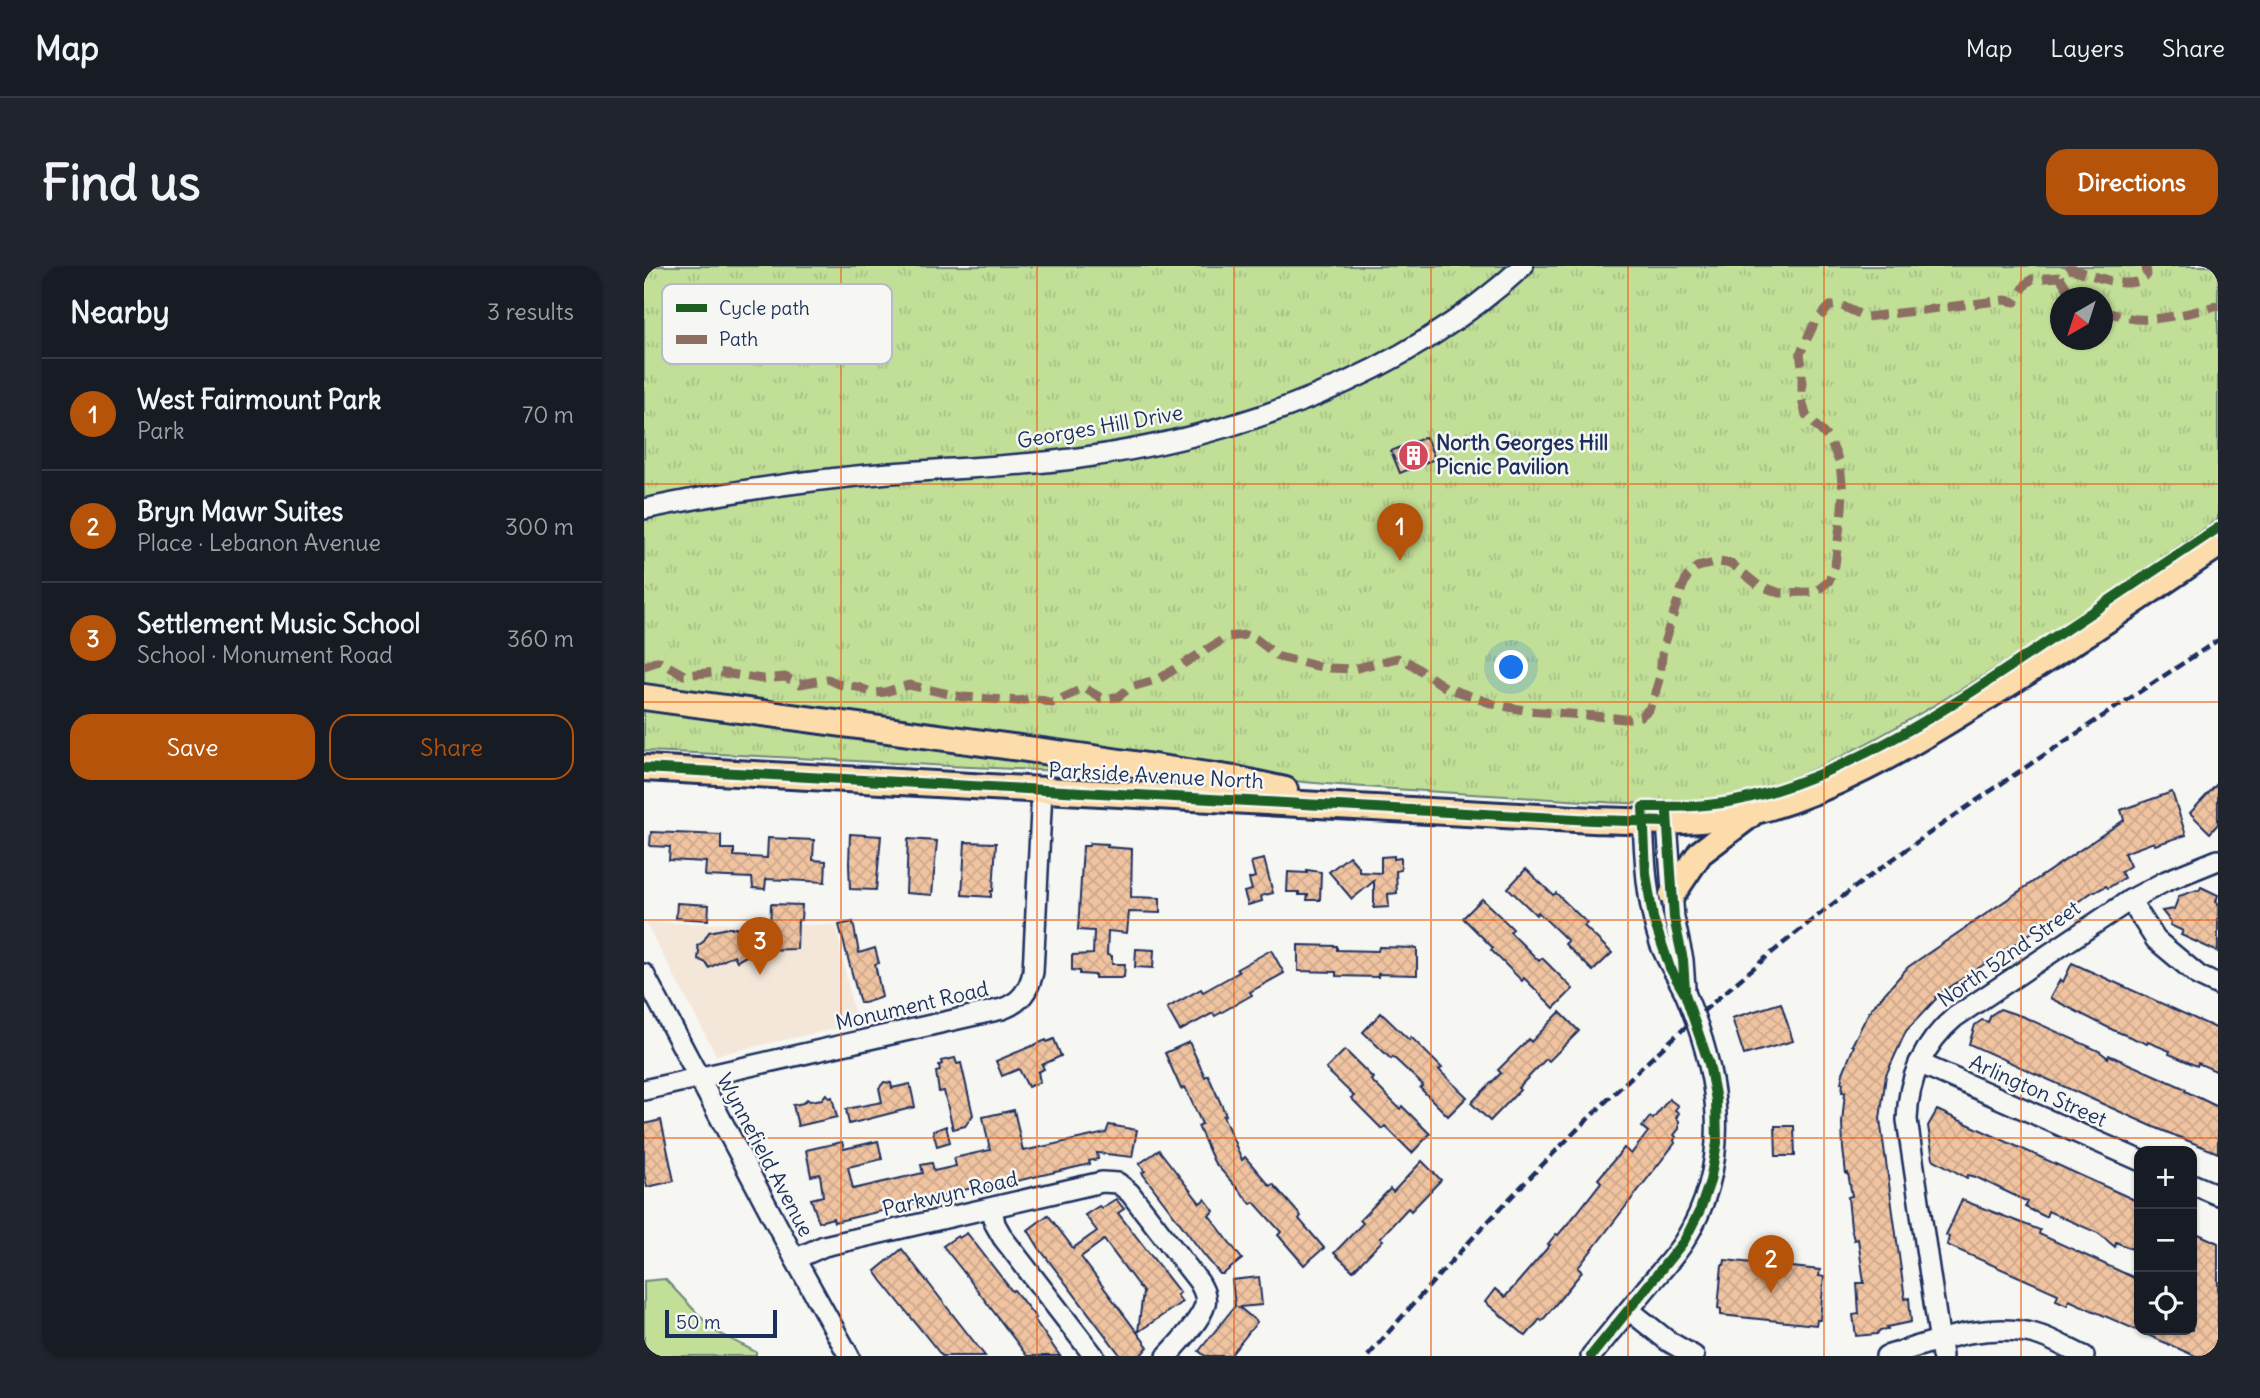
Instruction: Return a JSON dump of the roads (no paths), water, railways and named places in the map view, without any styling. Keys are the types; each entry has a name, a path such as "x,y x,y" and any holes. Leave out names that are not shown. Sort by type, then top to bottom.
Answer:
{"main road":[{"name":"Parkside Avenue North","path":"644,768 1655,822 1717,819 1793,800 1842,779 1934,730 2012,682 2218,545"},
{"path":"644,696 1222,777 1364,807"},
{"path":"1672,895 1700,853 1755,811"}],"street":[{"name":"Georges Hill Drive","path":"644,509 836,479 1012,466 1079,458 1147,447 1219,428 1330,389 1391,359 1451,323 1523,266"},
{"name":"Monument Road","path":"644,1090 1002,1009 1017,1002 1028,989 1033,972 1042,790"},
{"path":"1655,822 1672,895 1683,960 1685,994"},
{"path":"1591,1356 1684,1241 1703,1201 1716,1158 1718,1129 1713,1085 1704,1049 1685,994 1670,968 1653,918 1646,874 1655,822"},
{"name":"North 52nd Street","path":"1940,1348 1907,1120 1909,1094 1919,1063 1933,1039 1955,1017 2130,900 2166,881 2218,860"},
{"path":"2130,900 2156,940 2199,976 2218,985"},
{"name":"Wynnefield Avenue","path":"644,974 849,1356"},
{"name":"Arlington Street","path":"1919,1063 2134,1158"},
{"name":"Parkwyn Road","path":"795,1259 824,1246 1102,1182 1118,1183 1130,1193 1199,1282 1206,1301 1199,1317 1167,1356"},
{"path":"2197,1186 2218,1195"},
{"path":"992,1208 995,1224 1003,1238 1094,1356"},
{"path":"1629,1310 1647,1326 1694,1356"},
{"path":"1886,1356 1940,1348 1992,1329 2035,1334 2084,1356"}],"railway":[{"path":"1368,1356 1477,1233 1591,1116 1651,1059 1774,951 1931,832 2218,640"}],"place":[{"name":"North Georges Hill Picnic Pavilion","path":"1413,455"},
{"name":"West Fairmount Park","path":"1400,561"},
{"name":"Settlement Music School","path":"760,975"},
{"name":"Bryn Mawr Suites","path":"1771,1293"}]}
